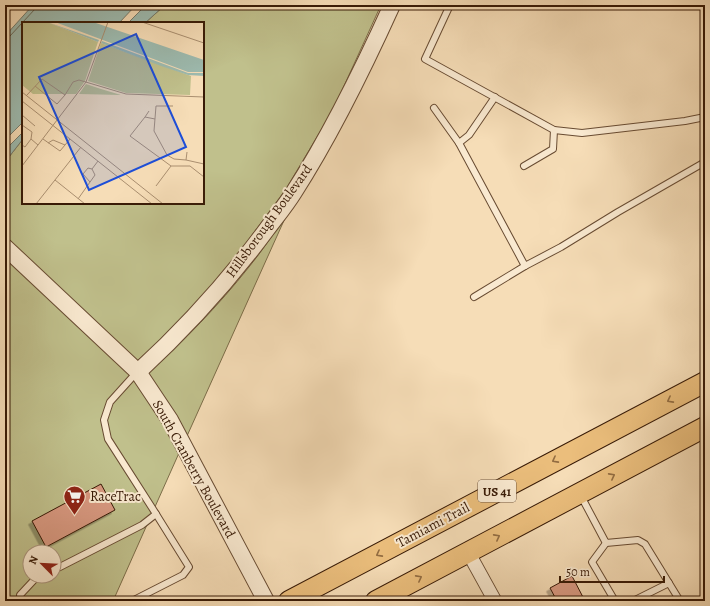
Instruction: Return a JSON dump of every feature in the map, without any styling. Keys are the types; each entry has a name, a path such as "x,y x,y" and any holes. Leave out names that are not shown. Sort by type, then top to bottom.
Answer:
{"main road":[{"name":"Tamiami Trail","path":"289,601 705,382"},
{"path":"376,601 400,592 468,552 705,427"}],"street":[{"name":"Hillsborough Boulevard","path":"138,372 174,339 204,307 242,263 293,193 340,114 392,5"},
{"name":"South Cranberry Boulevard","path":"5,247 138,372 170,420 266,601"},
{"path":"468,552 495,601"}],"lane":[{"path":"450,5 425,59 554,130 582,133 685,121 705,117"},
{"path":"459,143 469,136 495,97"},
{"path":"434,108 459,143 525,266"},
{"path":"524,166 553,148 554,130"},
{"path":"474,297 705,162"},
{"path":"132,601 184,575 189,567 108,439 104,420 110,402 119,390 138,372"},
{"path":"580,493 606,543"},
{"path":"62,566 142,525 156,514"},
{"path":"615,601 592,562 606,543 638,540 645,544 680,601"},
{"path":"634,601 669,583"},
{"path":"22,601 20,595 30,584"}],"green space":[{"path":"165,5 381,5 333,110 286,189 235,258 198,302 168,334 137,361 5,237 5,162 22,140 22,204 204,204 204,22 146,22"},
{"path":"286,216 187,436 177,416 148,373 188,336 225,296 254,261"},
{"path":"5,257 132,376 163,423 179,453 113,601 5,601"}],"water":[{"path":"33,5 136,5 120,22 22,22 22,123 5,140 5,36"},
{"path":"146,5 165,5 146,22 129,22"},
{"path":"22,133 22,140 5,162 5,150"}],"building":[{"name":"RaceTrac","path":"101,484 115,510 52,544 44,544 32,521"},
{"path":"572,576 585,601 557,601 550,588"}],"place":[{"name":"RaceTrac","path":"74,516"}]}
